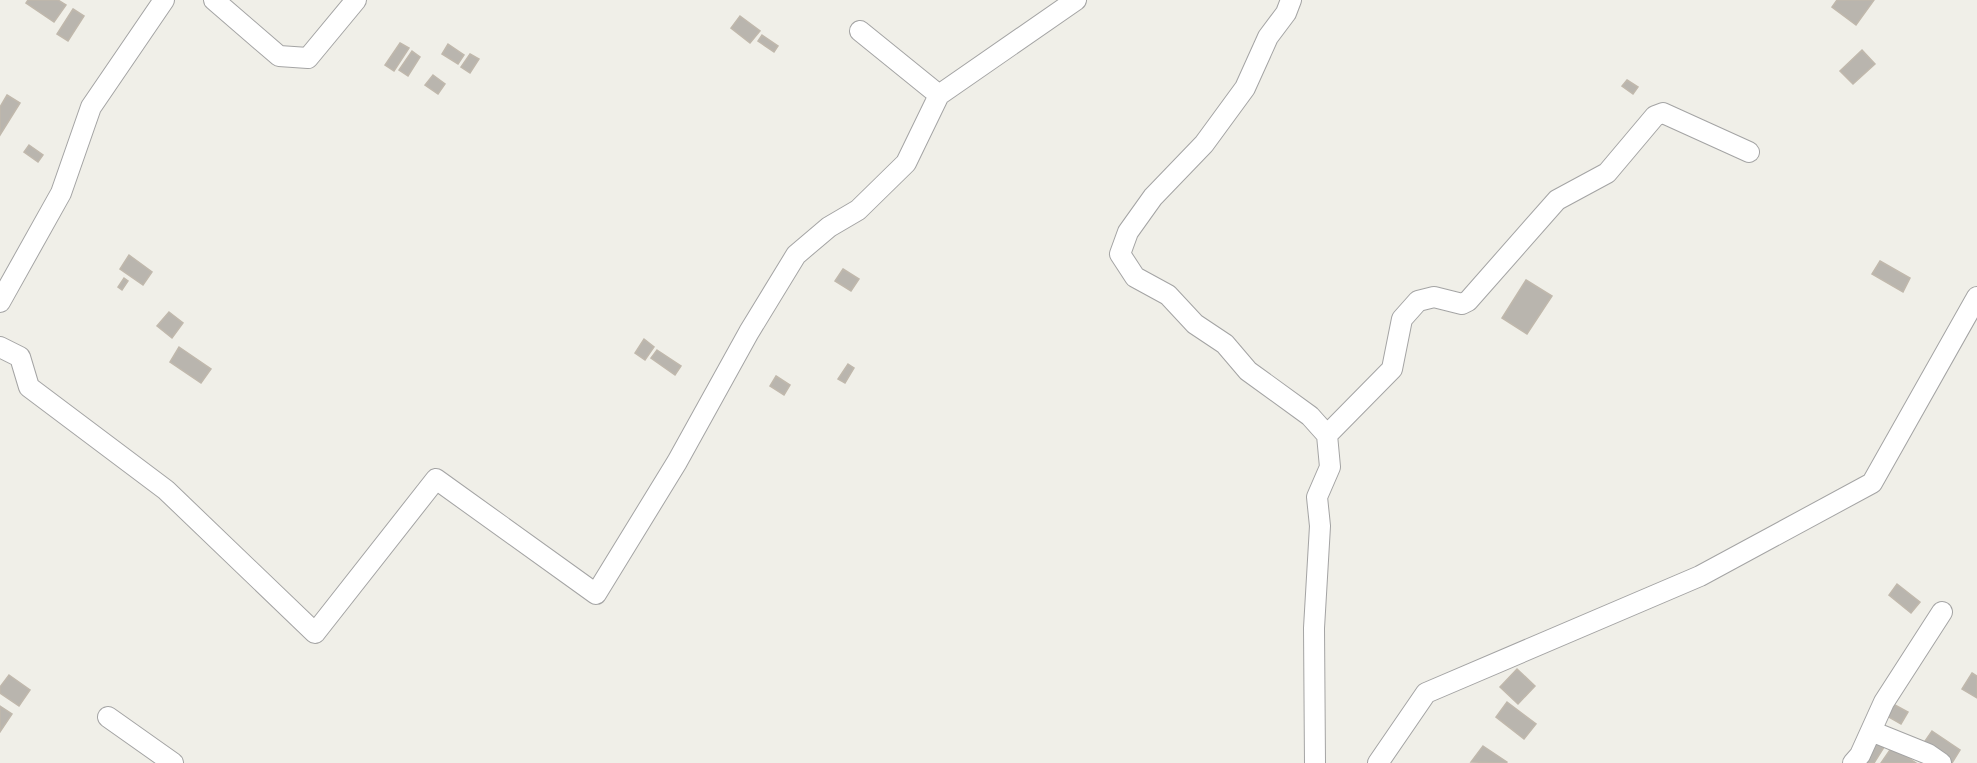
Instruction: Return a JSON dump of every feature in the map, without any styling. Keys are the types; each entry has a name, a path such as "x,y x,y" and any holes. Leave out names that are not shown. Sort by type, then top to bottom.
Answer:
{"street":[{"path":"0,302 61,193 91,108 164,0"},
{"path":"214,0 279,56 308,58 356,0"},
{"path":"0,347 20,357 29,387 166,490 315,633 436,478 596,594 677,462 749,332 796,255 829,226 858,210 906,163 939,95 1076,0"},
{"path":"1291,0 1286,13 1268,37 1245,88 1204,144 1153,197 1128,232 1120,254 1135,277 1168,295 1195,324 1225,344 1248,370 1310,416 1327,435 1330,467 1317,497 1320,526 1314,628 1314,763"},
{"path":"860,31 939,95"},
{"path":"1327,435 1392,369 1402,319 1418,301 1434,297 1462,304 1468,301 1557,200 1607,173 1654,116 1663,113 1749,152"},
{"path":"1378,763 1426,693 1700,576 1872,483 1977,297"},
{"path":"1853,763 1860,755 1884,702 1942,612"},
{"path":"108,717 173,763"},
{"path":"1871,731 1928,754 1941,763"}],"building":[{"path":"28,0 58,0 66,5 54,22 26,3"},
{"path":"1837,0 1874,0 1856,25 1832,7"},
{"path":"73,9 84,16 68,41 57,34"},
{"path":"740,16 760,31 750,43 731,28"},
{"path":"762,35 778,46 774,52 758,41"},
{"path":"400,43 409,48 394,71 385,65"},
{"path":"448,44 464,55 458,64 442,54"},
{"path":"1862,50 1875,64 1853,84 1840,71"},
{"path":"412,51 420,57 408,76 399,70"},
{"path":"470,54 479,59 470,73 461,67"},
{"path":"433,75 445,84 438,94 425,85"},
{"path":"1627,80 1638,87 1633,94 1622,86"},
{"path":"7,95 20,103 0,135 0,107"},
{"path":"29,145 43,155 38,162 24,152"},
{"path":"129,255 152,272 143,285 120,269"},
{"path":"1880,261 1910,278 1903,292 1872,274"},
{"path":"843,269 859,279 851,291 835,281"},
{"path":"124,278 128,281 122,290 118,287"},
{"path":"1526,280 1552,296 1527,334 1502,318"},
{"path":"169,312 183,323 172,338 157,326"},
{"path":"644,339 654,347 645,360 635,353"},
{"path":"179,347 211,369 201,383 170,362"},
{"path":"657,350 681,366 675,375 651,358"},
{"path":"848,364 854,368 845,383 838,379"},
{"path":"776,376 790,385 784,395 770,386"},
{"path":"1897,584 1920,602 1911,613 1889,595"},
{"path":"1517,669 1535,686 1518,704 1500,687"},
{"path":"1972,673 1977,676 1977,698 1962,689"},
{"path":"9,675 30,690 19,706 0,693 0,687"},
{"path":"1507,702 1536,724 1524,739 1496,717"},
{"path":"1893,704 1908,712 1901,724 1887,716"},
{"path":"0,706 12,714 0,732"},
{"path":"1932,731 1960,750 1952,763 1923,744"},
{"path":"1876,738 1886,744 1874,763 1861,763"},
{"path":"1483,746 1507,762 1471,762"},
{"path":"1892,747 1916,763 1881,763"}]}
